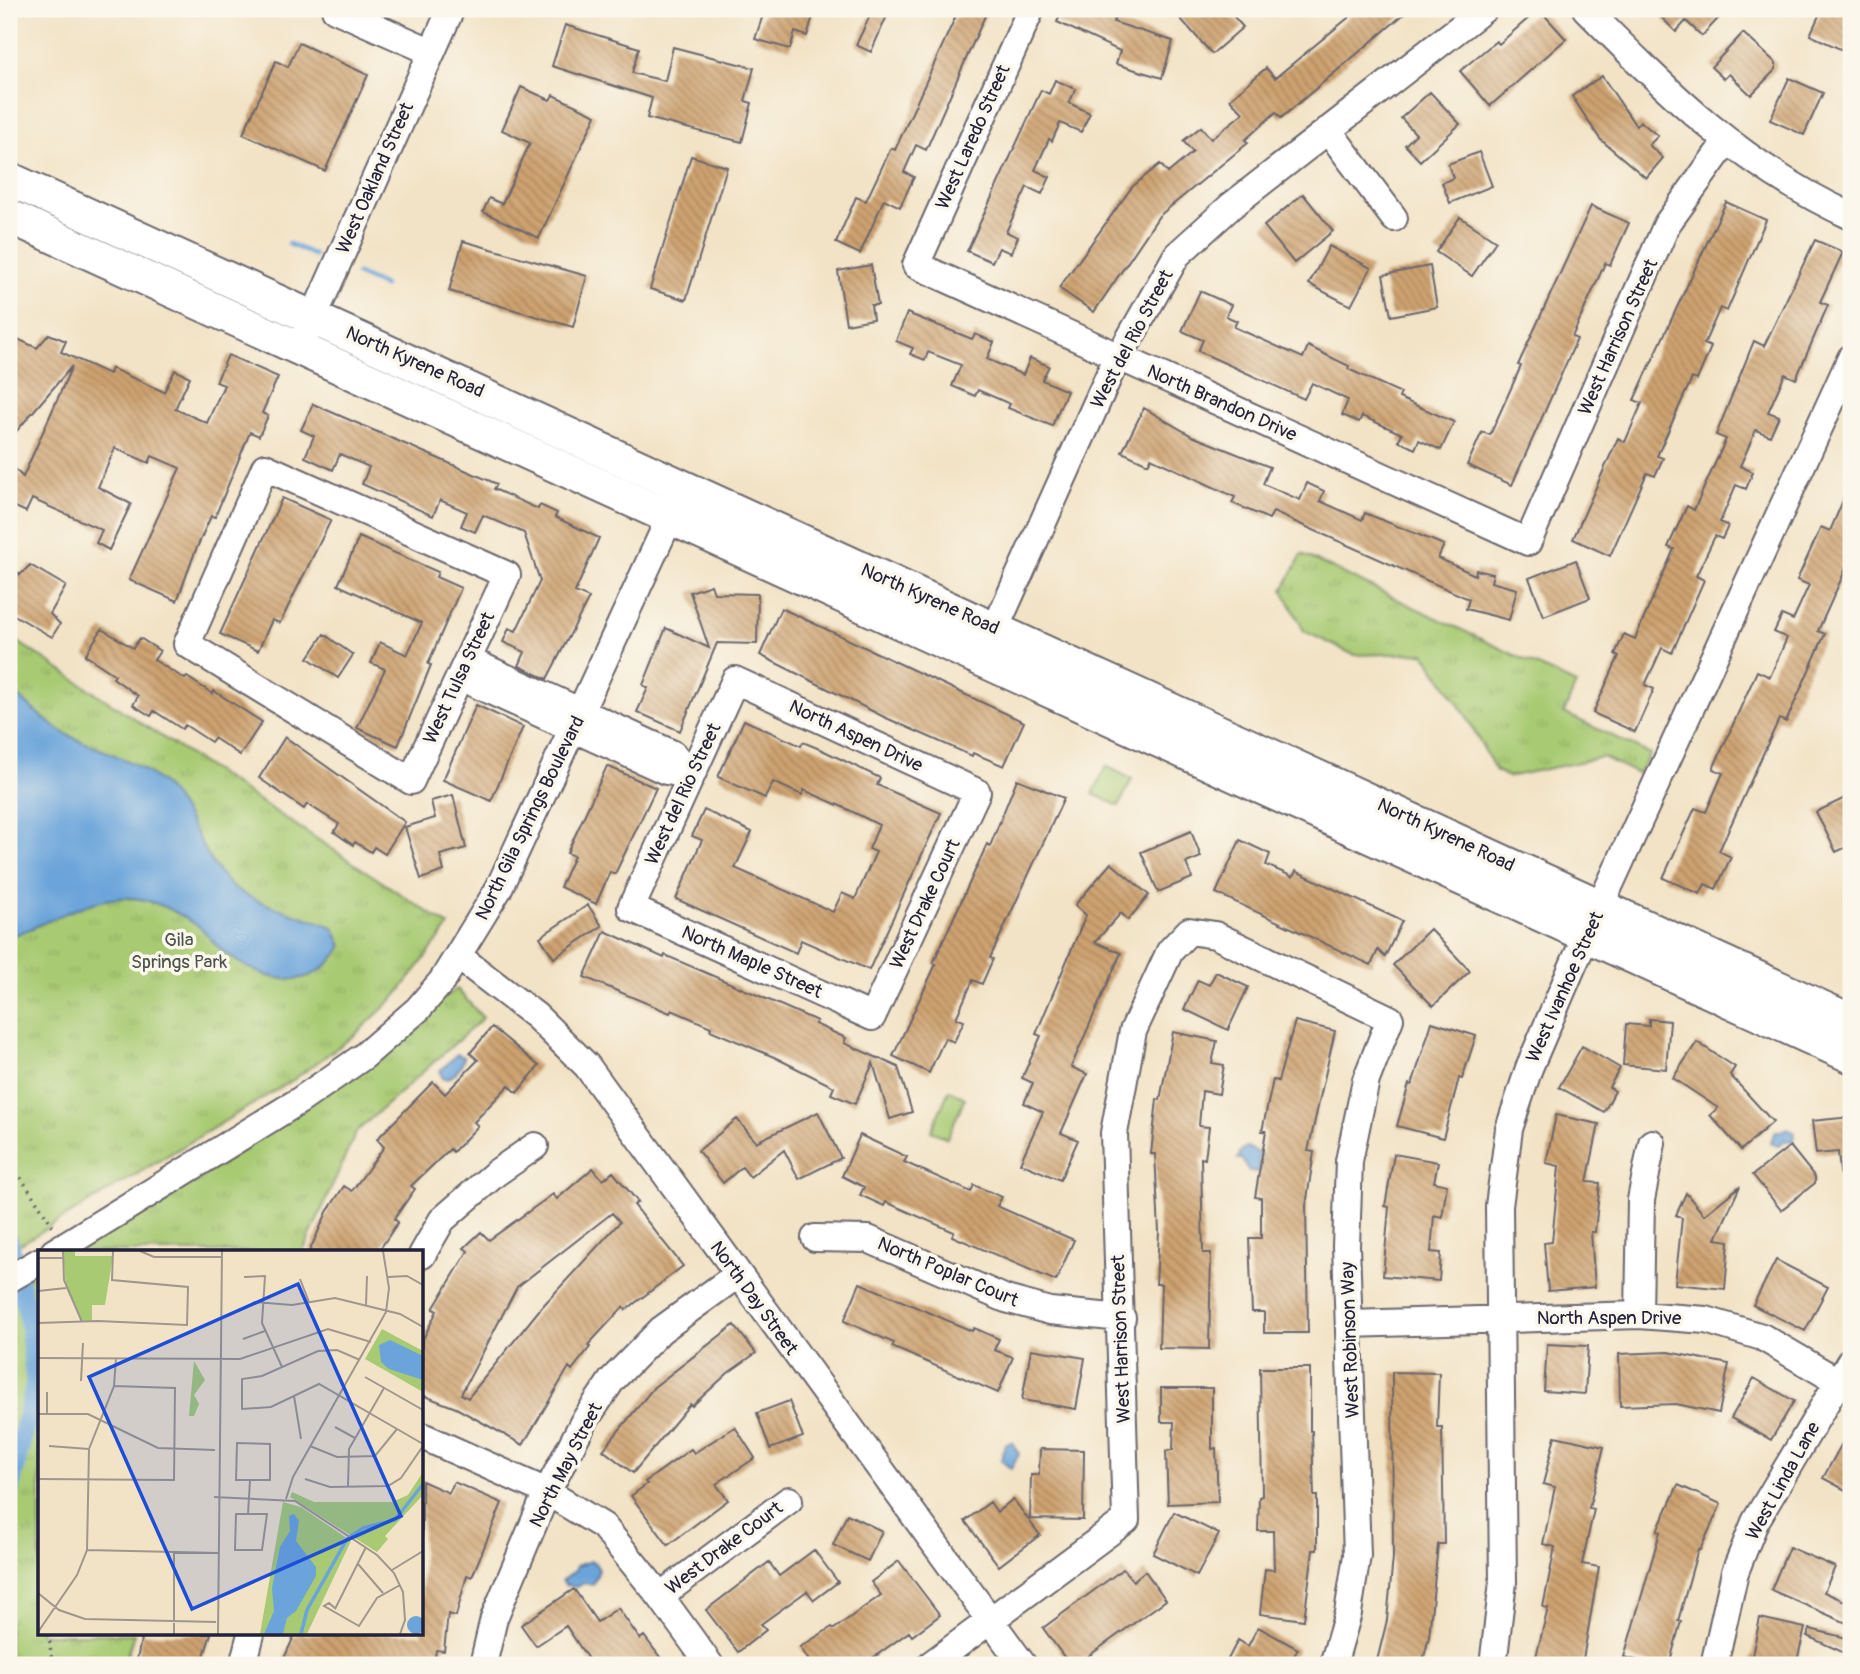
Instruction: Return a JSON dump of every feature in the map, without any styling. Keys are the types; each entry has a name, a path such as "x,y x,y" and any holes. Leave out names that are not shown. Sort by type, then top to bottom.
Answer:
{"main road":[{"name":"North Kyrene Road","path":"9,179 685,485 1851,1021"},
{"name":"North Kyrene Road","path":"9,216 1851,1056"}],"street":[{"path":"335,9 432,52"},
{"name":"West Oakland Street","path":"300,347 452,9"},
{"name":"West Laredo Street","path":"916,265 1031,9"},
{"name":"West del Rio Street","path":"995,629 1118,357 1177,256 1231,206 1484,9"},
{"path":"1586,9 1659,83 1726,142 1807,196 1851,216"},
{"path":"1328,130 1394,218"},
{"name":"West Harrison Street","path":"1528,542 1667,225 1726,142"},
{"name":"North Brandon Drive","path":"916,265 1528,542"},
{"name":"West Ivanhoe Street","path":"1493,1665 1503,1582 1499,1206 1509,1129 1529,1068 1586,936 1851,358"},
{"name":"West Tulsa Street","path":"265,467 507,575 464,668 411,780 187,643 265,467"},
{"name":"North Gila Springs Boulevard","path":"54,1239 299,1101 364,1056 418,1009 458,956 498,890 685,485"},
{"path":"464,668 578,720 673,754 691,775"},
{"name":"West del Rio Street","path":"631,908 734,680"},
{"name":"North Aspen Drive","path":"734,680 977,792"},
{"name":"West Drake Court","path":"872,1017 977,792"},
{"name":"North Maple Street","path":"631,908 872,1017"},
{"name":"West Harrison Street","path":"930,1665 1126,1520 1122,1318 1114,1133 1133,1031 1170,951 1189,931 1215,935 1390,1019"},
{"name":"North Day Street","path":"458,956 536,1016 587,1066 1023,1665"},
{"name":"West Robinson Way","path":"1333,1665 1349,1613 1357,1555 1346,1246 1349,1161 1366,1080 1390,1019"},
{"path":"1639,1315 1641,1200 1652,1143"},
{"path":"424,1252 442,1220 496,1173 535,1146"},
{"name":"North Poplar Court","path":"815,1238 869,1239 1006,1299 1050,1311 1122,1318"},
{"name":"North May Street","path":"482,1665 494,1618 547,1492 583,1423 612,1380 661,1330 737,1275"},
{"name":"North Aspen Drive","path":"1350,1324 1639,1315 1706,1320 1762,1337 1847,1377"},
{"name":"West Linda Lane","path":"1714,1665 1735,1572 1755,1522 1847,1377"},
{"path":"424,1437 547,1492 603,1526 660,1596 710,1665"},
{"name":"West Drake Court","path":"660,1596 789,1500"},
{"path":"243,1665 250,1636"}],"path":[{"path":"9,1160 54,1239"},
{"path":"49,1636 52,1665"}],"green space":[{"path":"1302,554 1576,684 1564,713 1650,754 1638,774 1603,757 1508,777 1496,771 1465,714 1424,653 1354,655 1304,631 1283,590"},
{"name":"Gila Springs Park","path":"9,636 449,926 397,995 356,1034 293,1080 9,1251"},
{"path":"1106,766 1132,779 1119,806 1093,794"},
{"path":"457,989 483,1018 356,1132 304,1250 71,1250"},
{"path":"949,1090 965,1098 947,1138 931,1131"},
{"path":"38,1272 38,1636 133,1636 124,1665 9,1665 9,1292"}],"water":[{"path":"9,688 63,732 125,759 154,777 177,801 219,872 238,891 263,903 333,927 342,946 330,962 316,973 301,978 268,976 220,949 201,928 179,914 152,902 127,898 93,903 9,937"},
{"path":"457,1054 464,1057 459,1068 454,1075 443,1079 440,1071"},
{"path":"1788,1128 1795,1133 1794,1141 1784,1141 1778,1146 1771,1143 1774,1133"},
{"path":"1247,1147 1262,1155 1258,1159 1260,1169 1256,1172 1249,1171 1241,1158 1238,1159 1241,1151"},
{"path":"1012,1442 1019,1454 1011,1469 1001,1460 1005,1445"},
{"path":"590,1561 595,1563 599,1570 593,1584 583,1583 578,1587 565,1585 562,1580 575,1571 576,1566"}],"building":[{"path":"765,9 815,9 807,36 795,32 790,49 755,39"},
{"path":"873,9 890,9 871,52 856,45"},
{"path":"959,9 988,9 926,150 916,145 904,172 914,177 900,207 884,199 860,254 836,243 856,197 866,201 891,148 895,150"},
{"path":"1063,9 1119,9 1113,22 1173,41 1162,78 1116,64 1120,51 1057,22"},
{"path":"1172,9 1227,9 1243,27 1212,54"},
{"path":"1359,9 1410,9 1281,118 1276,112 1245,140 1248,143 1159,216 1094,312 1059,288 1132,187 1160,164 1168,173 1193,152 1183,141 1201,127 1211,139 1243,113 1230,99 1266,68 1275,78"},
{"path":"1539,9 1566,39 1490,106 1460,71 1496,41 1499,44"},
{"path":"1669,9 1727,9 1702,36 1686,21 1676,32 1661,17"},
{"path":"1822,9 1851,9 1851,54 1810,35"},
{"path":"565,25 639,48 632,73 665,81 673,47 754,68 745,101 752,103 742,142 647,118 652,98 552,66"},
{"path":"1743,33 1776,63 1776,69 1751,95 1729,74 1724,79 1711,67"},
{"path":"299,43 368,75 325,171 243,134 276,61 288,67"},
{"path":"1602,76 1636,126 1640,121 1658,136 1649,145 1663,158 1646,178 1600,139 1572,96"},
{"path":"1789,78 1823,93 1804,135 1770,120"},
{"path":"1055,80 1076,89 1069,103 1090,113 1081,132 1060,123 1052,141 1049,139 1035,170 1050,177 1042,194 1027,187 1006,232 1018,237 1011,253 999,248 992,262 967,251 1041,90 1049,94"},
{"path":"521,87 550,100 553,95 596,115 539,238 483,212 489,198 502,204 530,143 502,130"},
{"path":"1430,92 1460,124 1420,161 1405,145 1416,134 1401,118"},
{"path":"1479,152 1492,186 1450,203 1442,183 1453,178 1448,164"},
{"path":"691,156 727,167 686,300 650,289"},
{"path":"1303,194 1333,231 1294,263 1264,226"},
{"path":"1726,202 1766,220 1727,311 1720,308 1704,344 1711,347 1697,380 1692,378 1657,456 1663,458 1655,476 1647,473 1610,556 1573,539 1618,438 1625,442 1642,403 1634,400"},
{"path":"1591,206 1629,223 1610,265 1605,263 1572,337 1577,339 1512,485 1467,465 1482,432 1490,435 1521,366 1518,365"},
{"path":"1460,217 1496,241 1472,276 1436,252"},
{"path":"1815,240 1843,252 1820,302 1828,305 1796,379 1785,374 1768,412 1779,416 1770,436 1756,430 1740,466 1753,472 1746,489 1736,485 1720,522 1728,526 1722,539 1715,536 1696,576 1704,580 1672,653 1662,648 1645,685 1654,689 1635,732 1593,713 1619,656 1615,654 1624,634 1635,639 1674,549 1668,547 1687,506 1694,510 1726,439 1716,435 1754,341 1764,346"},
{"path":"463,241 587,276 573,327 449,291"},
{"path":"1329,246 1371,268 1351,306 1309,284"},
{"path":"871,265 878,305 871,305 873,319 846,324 838,271"},
{"path":"1430,266 1437,307 1391,316 1383,275"},
{"path":"1200,291 1231,305 1226,316 1237,321 1234,327 1303,358 1308,346 1349,366 1348,369 1401,393 1399,398 1454,422 1441,450 1419,440 1415,449 1398,441 1402,434 1362,416 1359,422 1342,415 1348,400 1312,383 1304,399 1198,351 1203,340 1182,331"},
{"path":"907,313 972,339 975,334 994,342 987,359 1023,375 1030,358 1049,366 1042,380 1067,391 1052,426 1008,408 1010,404 978,390 975,396 952,386 961,365 928,352 925,360 910,354 913,348 896,341"},
{"path":"49,334 66,341 61,352 109,374 111,368 164,392 175,370 190,377 175,409 207,423 224,385 216,382 228,355 278,377 262,413 268,416 259,436 250,432 215,517 211,516 195,552 177,601 129,580 180,468 152,456 149,463 115,448 98,487 131,504 109,550 96,543 102,530 32,499 26,512 9,504 9,464 23,477 72,366 9,440 9,335 37,348"},
{"path":"313,404 497,484 494,489 538,509 540,505 557,513 555,517 599,538 575,592 589,598 547,679 519,666 525,652 503,642 509,628 516,631 540,581 524,533 483,515 475,532 461,526 467,512 440,500 433,516 362,484 369,467 340,454 333,470 305,457 314,436 301,430"},
{"path":"1144,408 1192,436 1270,467 1263,484 1300,500 1307,483 1324,491 1320,501 1362,520 1365,513 1444,545 1438,558 1475,575 1476,570 1493,574 1491,582 1517,589 1509,620 1466,609 1469,599 1273,512 1269,519 1232,503 1235,497 1151,458 1148,464 1122,452"},
{"path":"1851,482 1851,568 1847,566 1818,631 1825,634 1786,722 1779,719 1719,851 1731,857 1716,889 1705,884 1700,894 1663,878 1695,808 1706,812 1723,773 1713,769 1757,671 1770,677 1787,638 1774,632 1782,615 1793,620 1809,585 1797,580 1821,527 1830,531"},
{"path":"282,498 331,520 280,623 272,620 258,651 220,634"},
{"path":"359,537 438,572 436,577 461,588 428,664 431,665 398,746 357,728 385,669 371,663 380,642 407,655 422,623 338,585"},
{"path":"1576,560 1590,598 1544,616 1529,578"},
{"path":"9,563 20,575 30,565 66,586 50,614 60,624 52,637 9,612"},
{"path":"711,585 714,593 758,594 757,644 717,643 680,731 637,712 648,688 643,685 666,628 709,648 690,592"},
{"path":"781,608 1024,722 1004,766 973,753 972,756 884,717 760,655"},
{"path":"102,629 133,648 140,638 160,651 154,660 213,694 214,691 262,722 240,755 214,738 211,742 185,725 182,729 154,711 151,716 133,705 138,696 113,678 115,675 85,655"},
{"path":"324,634 353,655 338,678 308,658"},
{"path":"476,705 523,727 491,801 443,780"},
{"path":"744,720 801,746 803,742 822,750 880,778 877,785 941,813 869,970 801,940 796,953 676,899 702,840 692,836 704,810 752,832 735,868 833,912 842,893 855,899 876,852 869,849 879,825 845,808 804,790 802,795 773,782 765,798 718,777"},
{"path":"285,737 405,822 385,854 374,847 371,852 355,842 353,845 334,832 339,824 307,804 304,809 259,778"},
{"path":"607,766 656,788 615,874 610,872 596,904 560,887 574,856 567,853"},
{"path":"1017,779 1064,798 990,958 993,959 982,984 973,980 956,1018 964,1021 954,1042 945,1038 929,1073 893,1056 987,844 990,846"},
{"path":"453,795 466,848 440,855 444,871 421,879 405,827 435,818 431,801"},
{"path":"1851,795 1851,845 1836,852 1816,812"},
{"path":"1191,831 1201,857 1186,863 1192,878 1158,892 1141,852"},
{"path":"1240,840 1270,854 1266,865 1293,877 1296,871 1402,921 1385,957 1378,950 1371,965 1216,893"},
{"path":"1111,863 1149,895 1128,920 1121,913 1095,942 1121,953 1071,1067 1087,1074 1061,1133 1078,1140 1060,1180 1020,1163 1043,1112 1024,1103 1033,1083 1022,1078 1041,1036 1036,1034 1086,915 1075,905"},
{"path":"588,905 602,926 554,958 540,937"},
{"path":"1430,929 1470,971 1433,1006 1393,965"},
{"path":"605,931 817,1021 815,1024 846,1038 844,1043 898,1067 912,1112 890,1119 873,1063 855,1104 831,1094 834,1087 774,1057 710,1030 711,1027 584,977"},
{"path":"1216,972 1248,987 1228,1030 1184,1009 1198,980 1209,985"},
{"path":"1649,1019 1670,1021 1666,1069 1623,1065 1626,1024 1649,1026"},
{"path":"1295,1021 1335,1031 1308,1151 1314,1152 1306,1206 1308,1333 1264,1333 1264,1312 1252,1312 1249,1238 1261,1238 1261,1198 1255,1197 1266,1131 1262,1131 1273,1080 1278,1081"},
{"path":"1432,1022 1476,1036 1462,1079 1459,1078 1443,1138 1397,1126"},
{"path":"492,1027 539,1066 517,1093 509,1085 474,1122 478,1126 453,1152 450,1149 411,1186 415,1189 394,1219 398,1222 379,1250 310,1250 327,1212 344,1186 352,1191 384,1147 377,1139 433,1082 445,1094 478,1060 470,1053"},
{"path":"1173,1032 1217,1041 1212,1063 1224,1065 1219,1094 1202,1091 1199,1126 1209,1127 1205,1159 1201,1158 1203,1253 1211,1253 1209,1349 1159,1348 1161,1284 1156,1284 1159,1232 1155,1154 1151,1154 1157,1099 1160,1100"},
{"path":"1697,1042 1735,1067 1730,1075 1773,1122 1741,1150 1710,1115 1718,1108 1673,1078"},
{"path":"1582,1046 1620,1068 1609,1087 1615,1091 1604,1112 1559,1087"},
{"path":"818,1112 841,1158 799,1179 784,1150 750,1177 742,1167 723,1183 698,1151 737,1119 756,1142"},
{"path":"1556,1115 1599,1124 1587,1182 1600,1183 1595,1232 1591,1232 1595,1287 1548,1291 1544,1243 1552,1242 1559,1166 1546,1163"},
{"path":"1851,1117 1851,1181 1841,1181 1838,1152 1816,1154 1812,1121"},
{"path":"860,1135 907,1157 904,1162 971,1192 974,1185 1002,1197 997,1206 1074,1240 1056,1281 952,1236 954,1232 886,1202 884,1206 860,1195 864,1187 842,1176"},
{"path":"1790,1146 1815,1177 1815,1183 1781,1210 1753,1175"},
{"path":"1394,1154 1438,1162 1434,1182 1447,1185 1442,1217 1434,1215 1431,1252 1441,1253 1439,1281 1383,1276 1389,1207 1385,1206"},
{"path":"593,1168 603,1180 613,1172 638,1202 634,1205 683,1266 626,1310 623,1307 588,1345 590,1347 572,1370 569,1367 523,1445 456,1408 424,1396 424,1337 437,1311 433,1309 468,1251 464,1248 481,1232 489,1240 553,1194 557,1199","holes":["612,1213 620,1222 540,1309 468,1398 461,1394 517,1287"]},
{"path":"1740,1186 1716,1239 1729,1241 1725,1289 1675,1284 1682,1218 1676,1215 1686,1193 1704,1215"},
{"path":"1776,1260 1828,1287 1805,1331 1753,1305"},
{"path":"860,1283 972,1331 974,1328 999,1339 994,1350 1013,1357 998,1393 892,1347 894,1343 844,1321"},
{"path":"734,1325 756,1353 728,1373 692,1406 690,1404 633,1473 603,1450 654,1387"},
{"path":"1547,1344 1588,1346 1585,1394 1544,1391"},
{"path":"1031,1349 1085,1358 1076,1409 1022,1400"},
{"path":"1668,1352 1729,1364 1719,1413 1676,1404 1620,1406 1619,1354"},
{"path":"1260,1368 1310,1368 1310,1431 1314,1496 1317,1496 1317,1550 1313,1550 1304,1620 1260,1614 1265,1569 1274,1570 1273,1531 1258,1531 1259,1497 1262,1496"},
{"path":"1392,1372 1439,1373 1437,1427 1442,1427 1444,1544 1438,1544 1429,1637 1422,1665 1376,1665 1387,1620 1393,1557"},
{"path":"1754,1378 1794,1401 1771,1440 1731,1418"},
{"path":"1161,1388 1212,1388 1212,1449 1216,1448 1218,1502 1168,1504 1166,1451 1173,1450 1174,1422 1161,1422"},
{"path":"789,1401 803,1437 770,1449 757,1413"},
{"path":"735,1427 755,1458 716,1484 728,1500 668,1545 631,1496 647,1484 645,1482 691,1449 694,1453"},
{"path":"1851,1427 1851,1493 1823,1478"},
{"path":"1555,1436 1604,1447 1589,1508 1594,1509 1582,1564 1599,1567 1582,1665 1534,1665 1548,1608 1543,1607 1555,1547 1543,1544 1555,1487 1543,1484"},
{"path":"1040,1449 1084,1450 1083,1520 1030,1519 1031,1475 1039,1475"},
{"path":"424,1482 449,1493 454,1482 502,1503 472,1577 467,1575 456,1616 448,1614 444,1651 436,1650 434,1665 281,1665 294,1636 424,1636"},
{"path":"1678,1485 1721,1504 1700,1550 1698,1549 1669,1665 1656,1665 1624,1657 1660,1532 1657,1531"},
{"path":"1013,1499 1040,1535 999,1566 965,1521 990,1502 997,1512"},
{"path":"1174,1512 1219,1534 1197,1576 1153,1554"},
{"path":"847,1514 882,1531 868,1561 833,1545"},
{"path":"1789,1547 1835,1567 1824,1592 1851,1604 1851,1625 1771,1590"},
{"path":"814,1550 838,1582 814,1600 807,1591 761,1624 766,1630 738,1652 706,1610 769,1562 779,1576"},
{"path":"899,1561 940,1615 912,1636 909,1632 863,1665 812,1665 800,1647 832,1627 834,1629 881,1595 871,1582"},
{"path":"1123,1569 1133,1581 1145,1571 1166,1600 1076,1665 1070,1665 1043,1628"},
{"path":"574,1589 597,1622 618,1608 640,1639 644,1636 666,1665 592,1665 566,1626 536,1646 521,1625"},
{"path":"1760,1618 1805,1628 1796,1665 1750,1665"},
{"path":"1258,1627 1298,1649 1289,1665 1225,1665 1238,1640 1248,1646"},
{"path":"1810,1629 1851,1639 1851,1656 1807,1636"},
{"path":"142,1636 210,1636 201,1665 136,1665"}],"waterway":[{"path":"289,244 314,255"},
{"path":"357,274 384,286"},
{"path":"9,1241 28,1316 35,1383 9,1494"}]}
